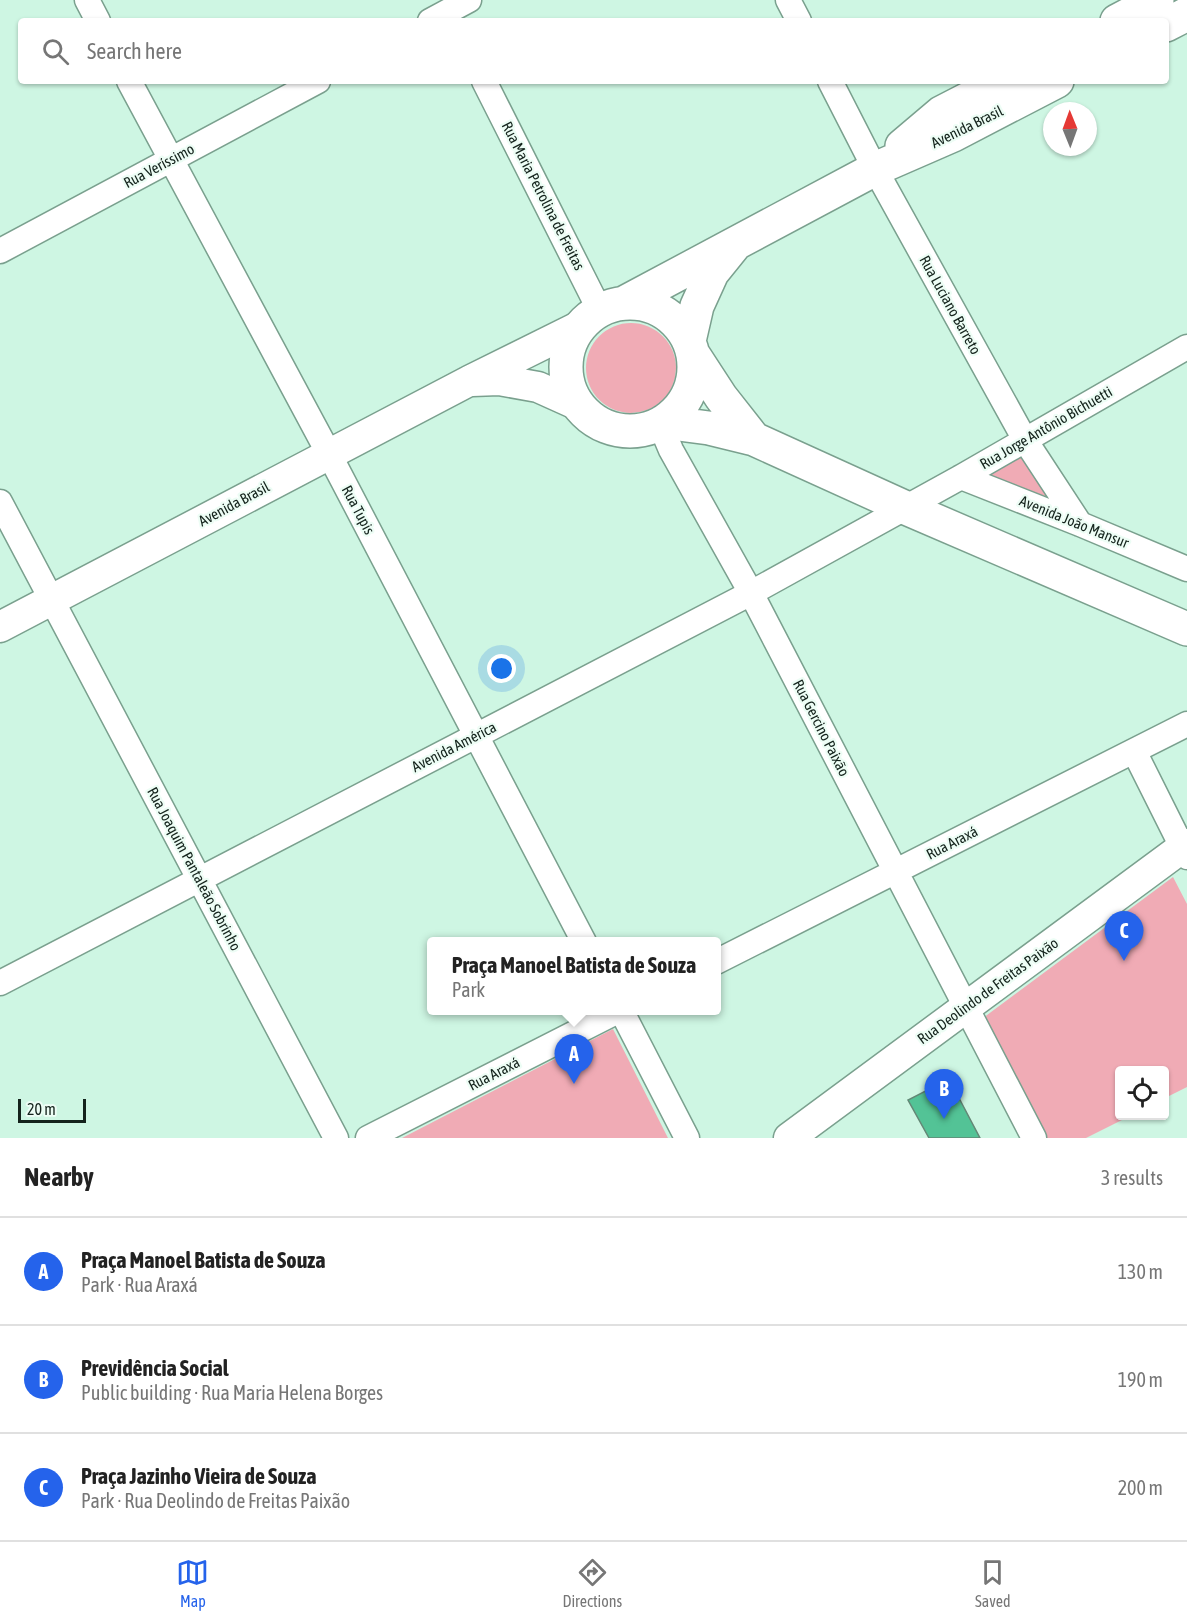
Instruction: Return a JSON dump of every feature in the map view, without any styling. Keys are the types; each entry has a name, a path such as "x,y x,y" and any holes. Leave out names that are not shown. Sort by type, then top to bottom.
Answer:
{"main road":[{"path":"1146,12 1187,14"},
{"name":"Avenida Brasil","path":"875,169 941,113 997,84"},
{"name":"Avenida Brasil","path":"601,313 875,169 953,135 1051,84"},
{"name":"Avenida Brasil","path":"691,348 697,306 712,273 738,241"},
{"path":"754,439 721,397 678,324 663,312 644,304 601,313 570,344 565,365 568,387 578,405 591,418 606,427 624,431 659,432 709,428 754,439 906,508 1187,629"},
{"path":"659,432 679,410 689,393 694,374 691,348"}],"street":[{"path":"87,0 96,18"},
{"path":"788,0 797,18"},
{"name":"Rua Tupis","path":"131,84 329,454 581,937"},
{"name":"Rua Veríssimo","path":"0,251 312,84"},
{"name":"Rua Maria Petrolina de Freitas","path":"486,84 601,313"},
{"name":"Rua Luciano Barreto","path":"832,84 875,169 1024,440 1080,524"},
{"name":"Avenida Brasil","path":"0,627 601,313"},
{"name":"Rua Jorge Antônio Bichuetti","path":"906,508 1187,347"},
{"name":"Avenida Brasil","path":"469,381 499,380 538,387 578,405"},
{"name":"Rua Gercino Paixão","path":"659,432 751,593 1034,1138"},
{"name":"Avenida João Mansur","path":"961,477 1186,567"},
{"name":"Rua Joaquim Pantaleão Sobrinho","path":"0,502 336,1138"},
{"name":"Avenida América","path":"0,982 751,593 906,508"},
{"name":"Rua Araxá","path":"721,960 1187,724"},
{"path":"1134,751 1185,850"},
{"name":"Rua Deolindo de Freitas Paixão","path":"789,1138 966,1007 1185,850"},
{"name":"Rua Araxá","path":"368,1138 612,1015"},
{"path":"622,1015 687,1138"}],"shaded area":[{"path":"631,323 648,326 663,336 673,351 676,368 673,385 663,400 648,410 631,413 614,410 599,400 589,385 586,368 589,351 599,336 614,326"},
{"path":"1022,456 1056,507 987,476"},
{"path":"1173,877 1187,904 1187,1087 1169,1096 1169,1066 1115,1066 1115,1120 1122,1120 1086,1138 1047,1138 983,1018"},
{"path":"613,1029 668,1138 402,1138"}],"building":[{"path":"949,1079 980,1138 929,1138 908,1100"}],"place":[{"name":"Praça Jazinho Vieira de Souza","path":"1124,961"},
{"name":"Praça Manoel Batista de Souza","path":"574,1084"},
{"name":"Previdência Social","path":"944,1119"}]}
